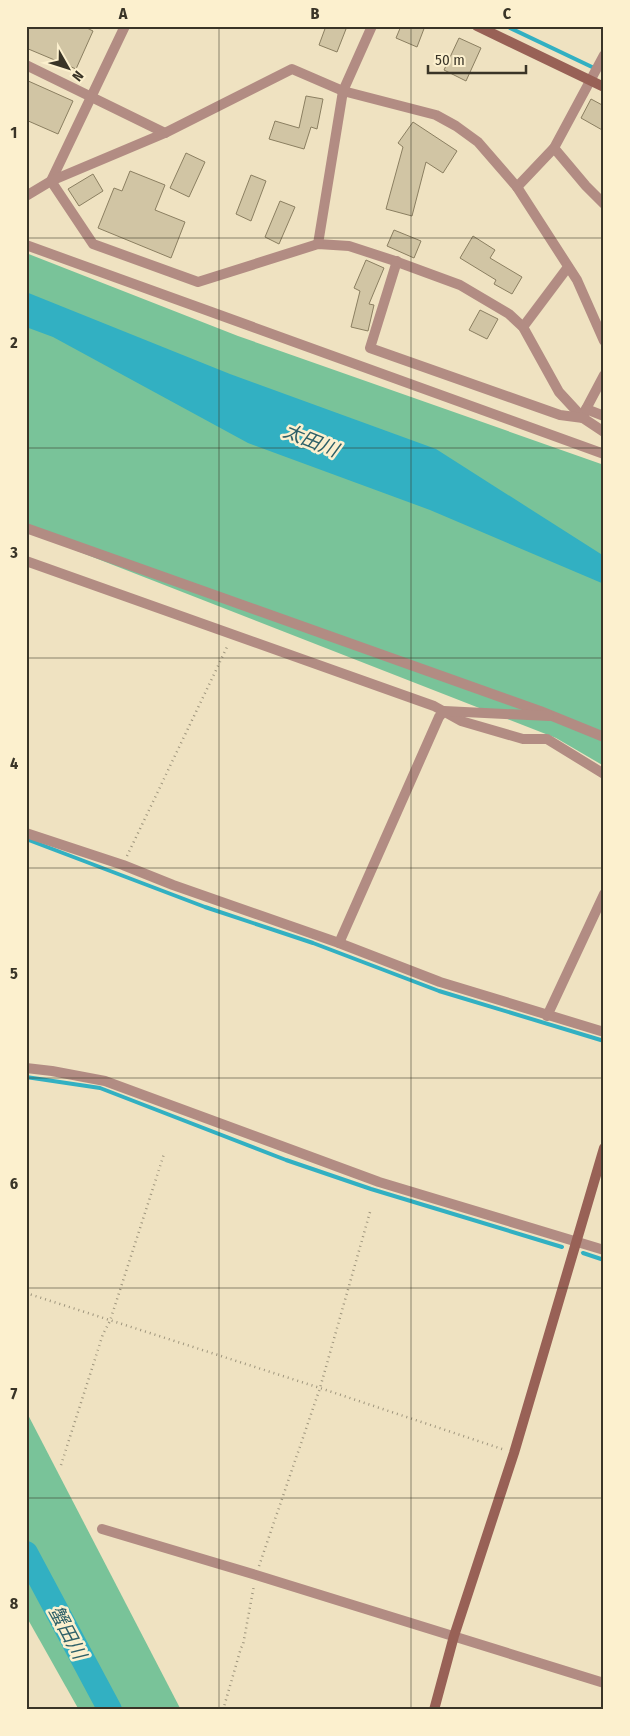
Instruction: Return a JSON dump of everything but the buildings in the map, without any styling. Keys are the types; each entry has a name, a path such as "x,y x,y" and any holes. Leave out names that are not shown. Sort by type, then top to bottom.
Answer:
{"street":[{"path":"51,181 125,26"},
{"path":"318,244 343,91 372,26"},
{"path":"477,26 604,87"},
{"path":"517,187 554,148 604,55"},
{"path":"26,65 165,133"},
{"path":"26,196 51,181 165,133 292,69 343,91 436,115 456,126 478,142 517,187 577,280 604,341"},
{"path":"554,148 604,204"},
{"path":"51,181 93,244 198,282 318,244 349,246 397,261 460,285 509,314 523,327 559,392 604,432"},
{"path":"26,245 604,454"},
{"path":"397,261 370,348 560,415 584,414 604,416"},
{"path":"523,327 568,267"},
{"path":"584,414 604,375"},
{"path":"26,528 555,716 604,736"},
{"path":"26,561 434,706 460,721 523,739 546,739 604,774"},
{"path":"339,943 438,717 444,711 555,716"},
{"path":"26,833 123,865 226,905 339,943 440,982 604,1032"},
{"path":"548,1016 604,894"},
{"path":"26,1068 52,1071 105,1082 378,1182 604,1250"},
{"path":"434,1710 454,1636 514,1453 604,1148"},
{"path":"102,1529 256,1574 604,1683"}],"path":[{"path":"123,865 232,634"},
{"path":"61,1465 164,1154"},
{"path":"224,1710 243,1645 256,1574 320,1388 370,1212"},
{"path":"26,1293 514,1453"}],"green space":[{"path":"26,253 238,336 604,465 604,766 556,738 26,531"},
{"path":"26,1411 181,1710 79,1710 26,1616"}],"water":[{"name":"太田川","path":"26,292 230,374 436,449 604,556 604,584 430,510 248,443 53,337 26,327"}],"waterway":[{"path":"506,26 592,67"},
{"path":"26,839 205,907 313,943 439,991 604,1041"},
{"path":"26,1077 100,1088 286,1160 371,1189 562,1247"},
{"path":"583,1253 604,1260"},
{"name":"蟹田川","path":"26,1553 110,1710"}]}
